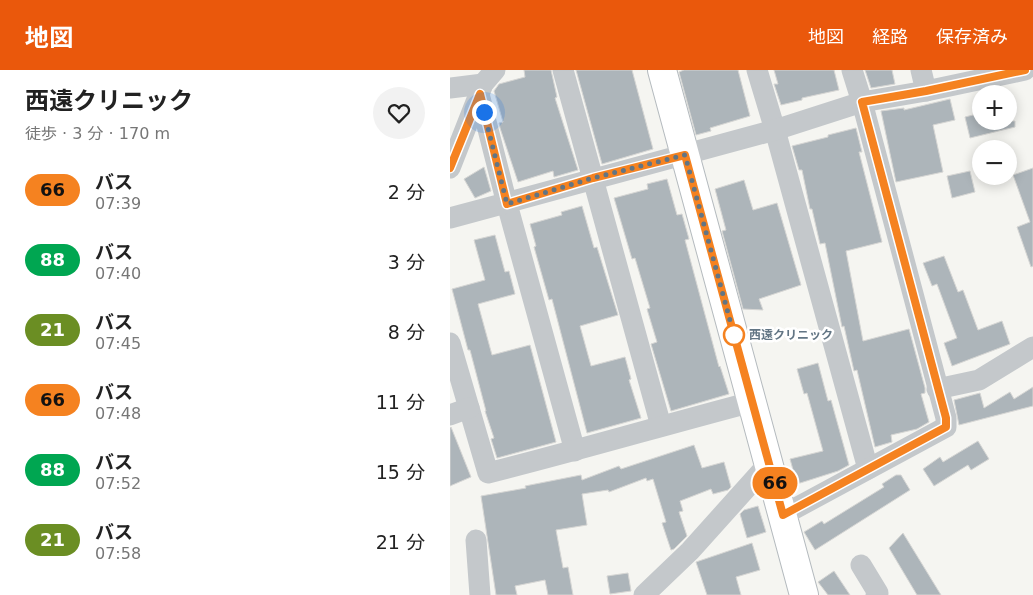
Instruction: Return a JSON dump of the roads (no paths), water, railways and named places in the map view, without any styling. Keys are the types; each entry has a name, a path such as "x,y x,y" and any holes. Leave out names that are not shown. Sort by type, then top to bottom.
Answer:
{"street":[{"path":"563,70 661,426"},
{"path":"662,70 804,595"},
{"path":"757,70 868,469"},
{"path":"783,515 946,427 946,418 852,70"},
{"path":"921,70 926,91"},
{"path":"450,218 775,130 862,102 926,91 1025,70"},
{"path":"450,88 486,83"},
{"path":"450,168 486,83"},
{"path":"486,83 507,204 575,451"},
{"path":"450,343 459,412 488,473 752,402"},
{"path":"938,388 979,380 1033,347"},
{"path":"644,595 690,551 769,463"},
{"path":"476,540 480,595"},
{"path":"861,565 878,593 876,595"}],"place":[{"name":"西遠クリニック","path":"734,335"}]}
